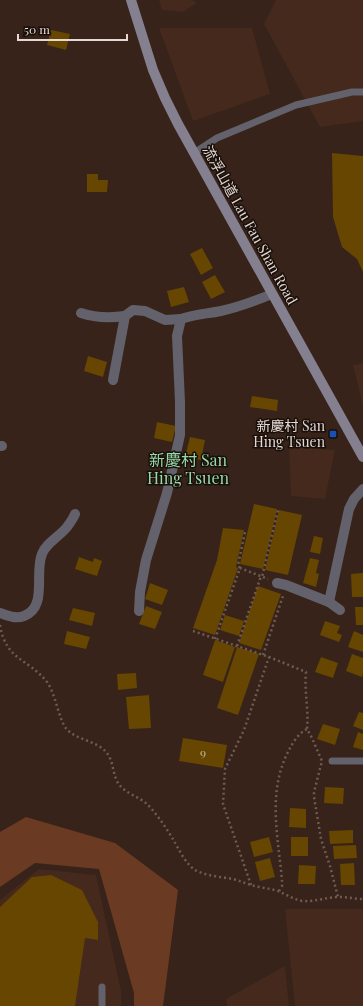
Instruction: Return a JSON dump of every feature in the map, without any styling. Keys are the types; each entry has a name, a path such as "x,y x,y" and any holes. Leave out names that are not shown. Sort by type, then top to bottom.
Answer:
{"street":[{"name":"流浮山道 Lau Fau Shan Road","path":"131,0 159,85 178,124 363,457"},
{"path":"81,313 96,317 110,318 125,316 134,310 145,311 165,320 181,319 192,315 218,312 238,307 272,294"},
{"path":"113,380 125,316"},
{"path":"139,611 140,592 146,560 168,493 180,436 177,336 181,319"},
{"path":"329,602 349,509 354,499 363,489"},
{"path":"0,613 14,618 28,615 34,609 38,600 39,564 42,555 46,546 67,527 75,514"},
{"path":"282,584 329,602 340,610"}],"lane":[{"path":"194,153 217,138 296,105 352,92 363,92"},
{"path":"332,761 363,761"},
{"path":"102,987 102,1006"}],"path":[{"path":"237,646 260,578 262,577 278,510"},
{"path":"215,639 240,568 238,565 246,532"},
{"path":"240,568 282,584 263,655"},
{"path":"0,623 1,635 14,655 37,672 47,682 66,728 73,734 105,751 111,758 118,782 123,788 140,798 149,806 165,826 188,864 196,871 239,880 251,886 279,892 296,900 307,901 338,897 363,899"},
{"path":"193,631 269,657 306,672 305,684 308,716 307,729 322,762 314,797 321,839 338,897"},
{"path":"251,886 223,804 225,769 244,730 269,657"},
{"path":"279,892 282,886 282,880 275,818 276,791 287,753 298,737 307,729"}],"shaded area":[{"path":"159,0 192,0 197,3 183,12 162,10"},
{"path":"276,0 363,0 363,121 320,127 264,24"},
{"path":"159,28 252,28 270,94 193,121"},
{"path":"363,363 363,406 353,365"},
{"path":"289,447 335,450 325,499 291,496"},
{"path":"26,817 115,843 178,890 163,1006 134,1006 134,993 99,869 35,863 0,887 0,832"},
{"path":"39,869 96,875 121,991 121,1006 0,1006 0,900"},
{"path":"285,909 363,909 363,1006 295,1006"},
{"path":"285,966 289,1006 227,1006 226,999"}],"building":[{"path":"51,30 70,34 66,50 47,45"},
{"path":"332,153 363,156 363,272 357,259 342,247 333,217"},
{"path":"87,174 98,174 98,180 108,180 107,192 87,192"},
{"path":"202,248 213,268 201,275 190,254"},
{"path":"215,275 225,292 211,299 202,282"},
{"path":"184,287 189,302 171,307 167,291"},
{"path":"88,356 107,362 103,377 84,371"},
{"path":"252,396 278,400 277,411 250,407"},
{"path":"157,422 176,426 172,442 154,438"},
{"path":"190,437 205,440 201,460 185,457"},
{"path":"254,504 277,509 263,569 240,564"},
{"path":"279,510 302,515 288,575 265,570"},
{"path":"223,528 244,530 236,567 238,568 215,635 193,628 217,560"},
{"path":"314,536 323,538 320,554 310,552"},
{"path":"79,557 93,562 94,558 102,561 97,576 75,569"},
{"path":"310,558 319,560 316,573 319,574 316,587 303,583"},
{"path":"363,573 363,597 352,597 351,574"},
{"path":"150,583 168,590 162,605 145,599"},
{"path":"258,586 281,594 261,650 239,643"},
{"path":"146,606 162,612 155,629 139,624"},
{"path":"355,607 363,607 363,625 356,625"},
{"path":"73,608 95,613 92,626 69,620"},
{"path":"225,615 244,621 239,636 220,630"},
{"path":"325,621 340,626 337,633 342,635 339,642 320,635"},
{"path":"67,631 90,637 86,649 64,644"},
{"path":"354,631 363,635 363,652 348,647"},
{"path":"215,640 235,647 223,682 203,675"},
{"path":"237,647 259,654 238,715 217,708"},
{"path":"352,654 363,658 362,677 346,671"},
{"path":"321,657 338,663 333,678 315,672"},
{"path":"136,673 137,688 118,690 117,674"},
{"path":"149,695 151,728 129,729 126,697"},
{"path":"359,712 363,713 363,730 353,726"},
{"path":"323,724 340,729 335,745 317,739"},
{"path":"358,732 363,734 363,750 353,747"},
{"path":"183,738 227,745 223,768 179,761"},
{"path":"325,787 344,788 343,804 324,803"},
{"path":"290,808 306,809 306,828 289,827"},
{"path":"353,830 353,843 330,844 329,831"},
{"path":"269,837 273,852 254,857 250,842"},
{"path":"291,837 308,837 308,856 291,856"},
{"path":"356,845 357,858 334,859 333,846"},
{"path":"270,858 275,877 260,881 255,862"},
{"path":"354,863 355,885 341,885 340,864"},
{"path":"299,865 316,866 315,884 298,884"},
{"path":"51,875 82,890 98,922 98,940 85,938 75,1006 0,1006 0,907 32,877"}],"place":[{"name":"新慶村 San Hing Tsuen","path":"333,434"}],"district":[{"name":"新慶村 San Hing Tsuen","path":"188,469"}]}
